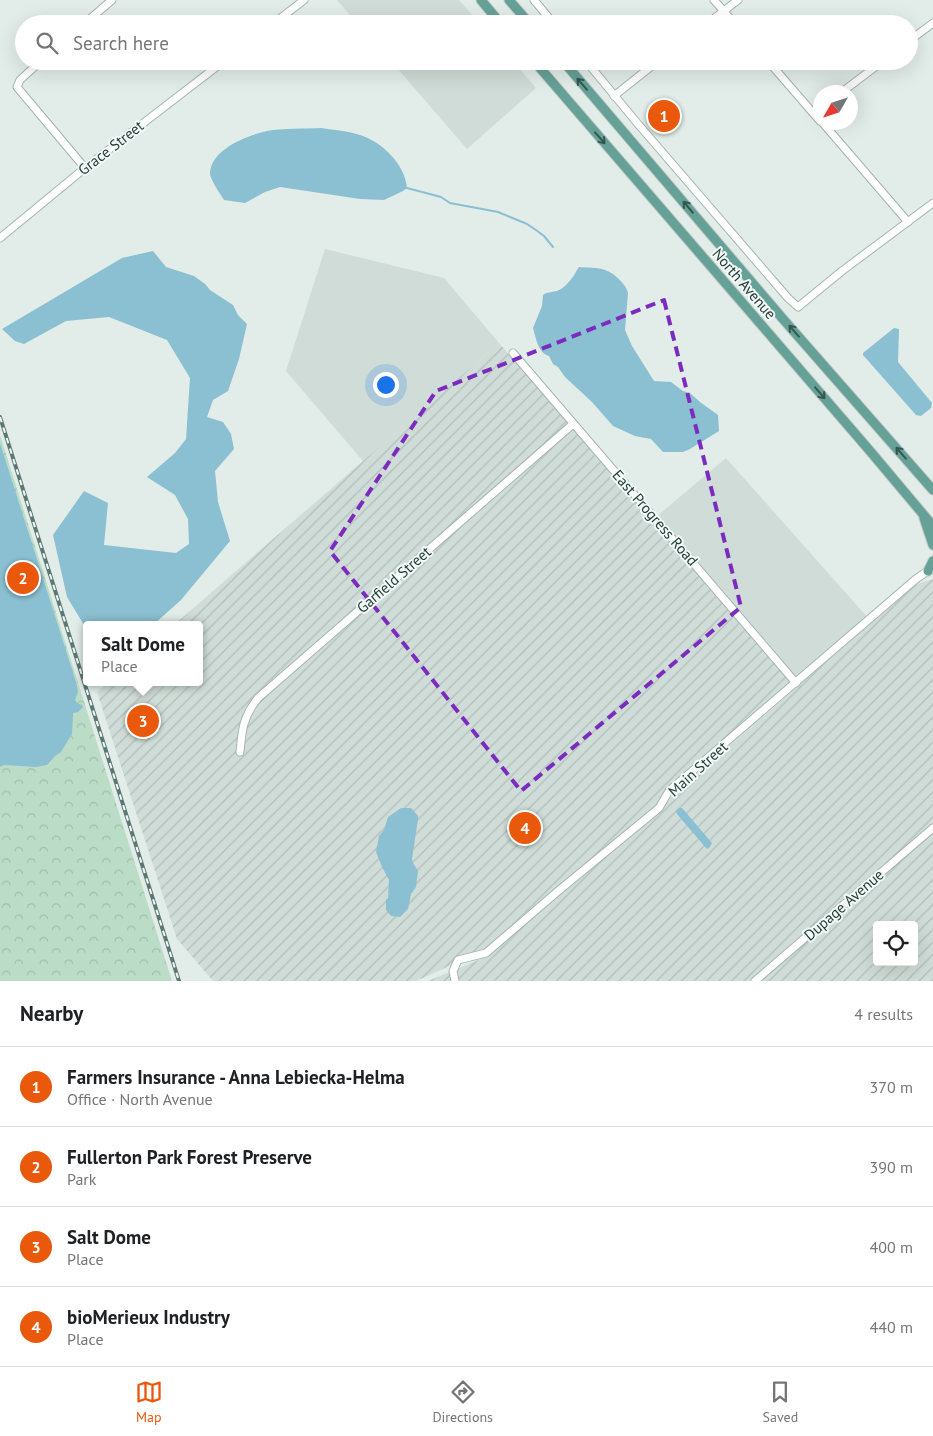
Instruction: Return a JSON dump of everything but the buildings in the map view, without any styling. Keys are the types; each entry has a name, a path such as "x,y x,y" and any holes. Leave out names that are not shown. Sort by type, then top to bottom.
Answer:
{"main road":[{"path":"481,0 494,15"},
{"path":"509,0 522,15"},
{"name":"North Avenue","path":"542,70 933,526"},
{"name":"North Avenue","path":"570,70 783,319 933,490"},
{"path":"922,513 933,546"},
{"path":"930,569 933,561"}],"street":[{"path":"94,15 112,0"},
{"path":"285,15 304,0"},
{"path":"534,0 546,15"},
{"path":"714,0 727,15"},
{"path":"719,15 738,0"},
{"path":"918,34 933,23"},
{"path":"31,70 20,80 17,87 85,168"},
{"name":"Grace Street","path":"0,238 85,168 212,70"},
{"name":"North Avenue","path":"593,70 788,298 798,307 842,271 908,222"},
{"path":"614,96 647,70"},
{"path":"777,70 813,107"},
{"path":"851,85 871,70"},
{"path":"828,130 908,222 933,202"},
{"name":"East Progress Road","path":"513,353 796,683"},
{"name":"Garfield Street","path":"240,752 243,722 258,698 573,424"},
{"name":"Main Street","path":"455,981 453,971 458,960 486,953 505,938 659,808 670,791 930,569"},
{"name":"Dupage Avenue","path":"755,981 933,828"}],"highlighted area":[{"path":"664,300 741,607 521,791 330,551 436,391"}],"shaded area":[{"path":"337,0 459,0 472,15 350,15"},
{"path":"399,70 521,70 536,88 467,149"},
{"path":"325,249 444,278 499,343 363,461 286,371"},
{"path":"499,343 793,683 666,791 656,808 485,950 416,981 213,981 177,939 97,692 104,686 203,686 203,621 179,621"},
{"path":"726,458 868,618 796,681 656,517"},
{"path":"933,579 933,981 428,981 490,955 914,585"}],"green space":[{"path":"0,435 172,981 0,981"}],"water":[{"path":"321,128 355,134 376,143 391,155 397,163 402,171 407,188 384,200 360,199 280,187 265,192 245,203 224,200 213,183 210,176 212,164 223,150 232,144 267,131"},
{"path":"153,251 166,267 194,276 210,290 233,305 238,315 247,324 239,359 228,391 213,400 207,417 223,422 231,434 234,449 215,471 218,502 230,541 181,600 157,621 83,621 83,623 67,597 53,535 84,491 108,503 104,545 176,553 189,544 188,519 175,495 147,477 175,453 186,439 190,378 167,340 109,317 66,321 24,344 15,341 2,329 122,258"},
{"path":"579,267 605,270 619,279 628,293 625,330 632,346 654,381 671,382 683,391 690,393 718,415 719,431 683,452 663,452 651,439 635,436 613,426 592,402 553,364 549,356 542,352 533,328 542,306 543,295 557,291 565,286"},
{"path":"894,328 899,329 898,362 932,403 931,408 921,416 916,415 863,355 863,353"},
{"path":"0,443 76,682 78,692 75,700 83,707 78,712 73,713 72,734 61,752 47,765 36,767 4,765 0,767"},
{"path":"401,808 411,808 418,816 412,859 418,871 416,887 411,894 408,909 400,917 391,916 386,910 389,880 376,852 379,836 384,830 388,817"},
{"path":"682,808 712,843 710,847 706,848 677,814 676,811"}],"waterway":[{"path":"407,188 441,197 450,203 498,212 527,224 544,236 553,247"}],"railway":[{"path":"0,417 83,679"},
{"path":"85,686 179,981"}],"place":[{"name":"Farmers Insurance - Anna Lebiecka-Helma","path":"664,116"},
{"name":"Fullerton Park Forest Preserve","path":"23,578"},
{"name":"Salt Dome","path":"143,721"},
{"name":"bioMerieux Industry","path":"525,828"}]}
